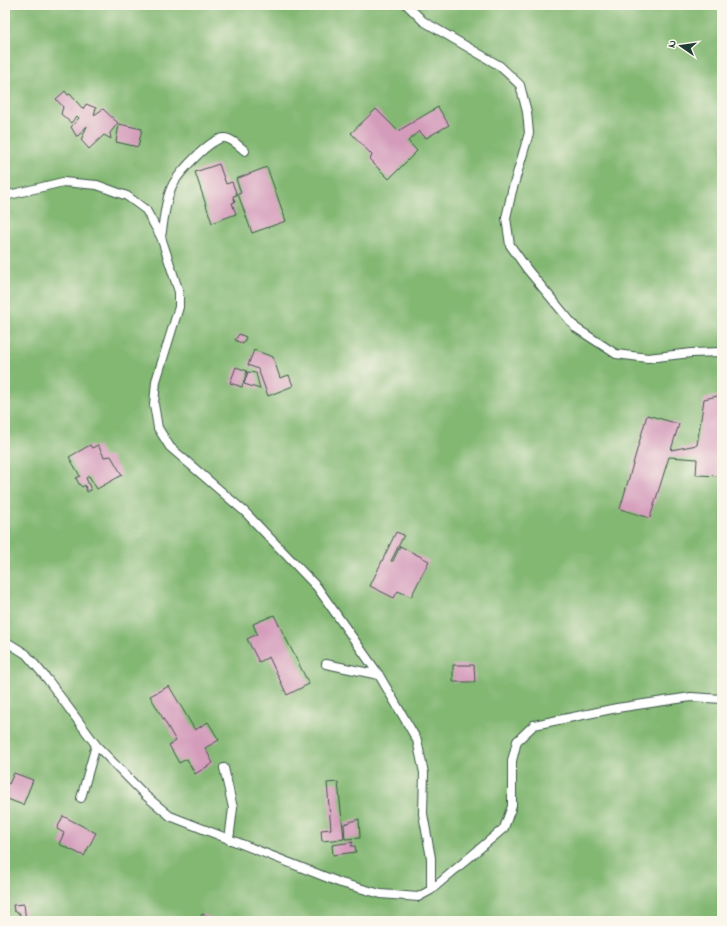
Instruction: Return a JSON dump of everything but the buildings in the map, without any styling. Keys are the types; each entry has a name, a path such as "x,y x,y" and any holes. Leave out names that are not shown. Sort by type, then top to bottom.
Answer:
{"lane":[{"path":"407,5 423,21 500,66 520,86 527,112 529,133 512,191 506,218 510,244 527,269 576,328 616,354 648,358 691,353 722,352"},
{"path":"161,237 167,200 173,184 184,168 216,140 224,138 231,140 245,152"},
{"path":"5,196 63,182 97,185 127,196 146,210 161,237 179,292 179,307 156,381 154,404 158,428 170,446 245,512 317,588 379,675 417,740 424,773 424,814 432,858 431,890"},
{"path":"5,641 26,654 48,680 96,745 146,796 170,816 341,883 381,894 418,897 431,890 504,828 512,806 512,761 517,741 534,725 617,708 691,696 722,699"},
{"path":"326,664 379,675"},
{"path":"81,798 96,745"},
{"path":"224,768 233,808 229,840"}],"green space":[{"path":"5,5 722,5 722,921 5,921"}]}
